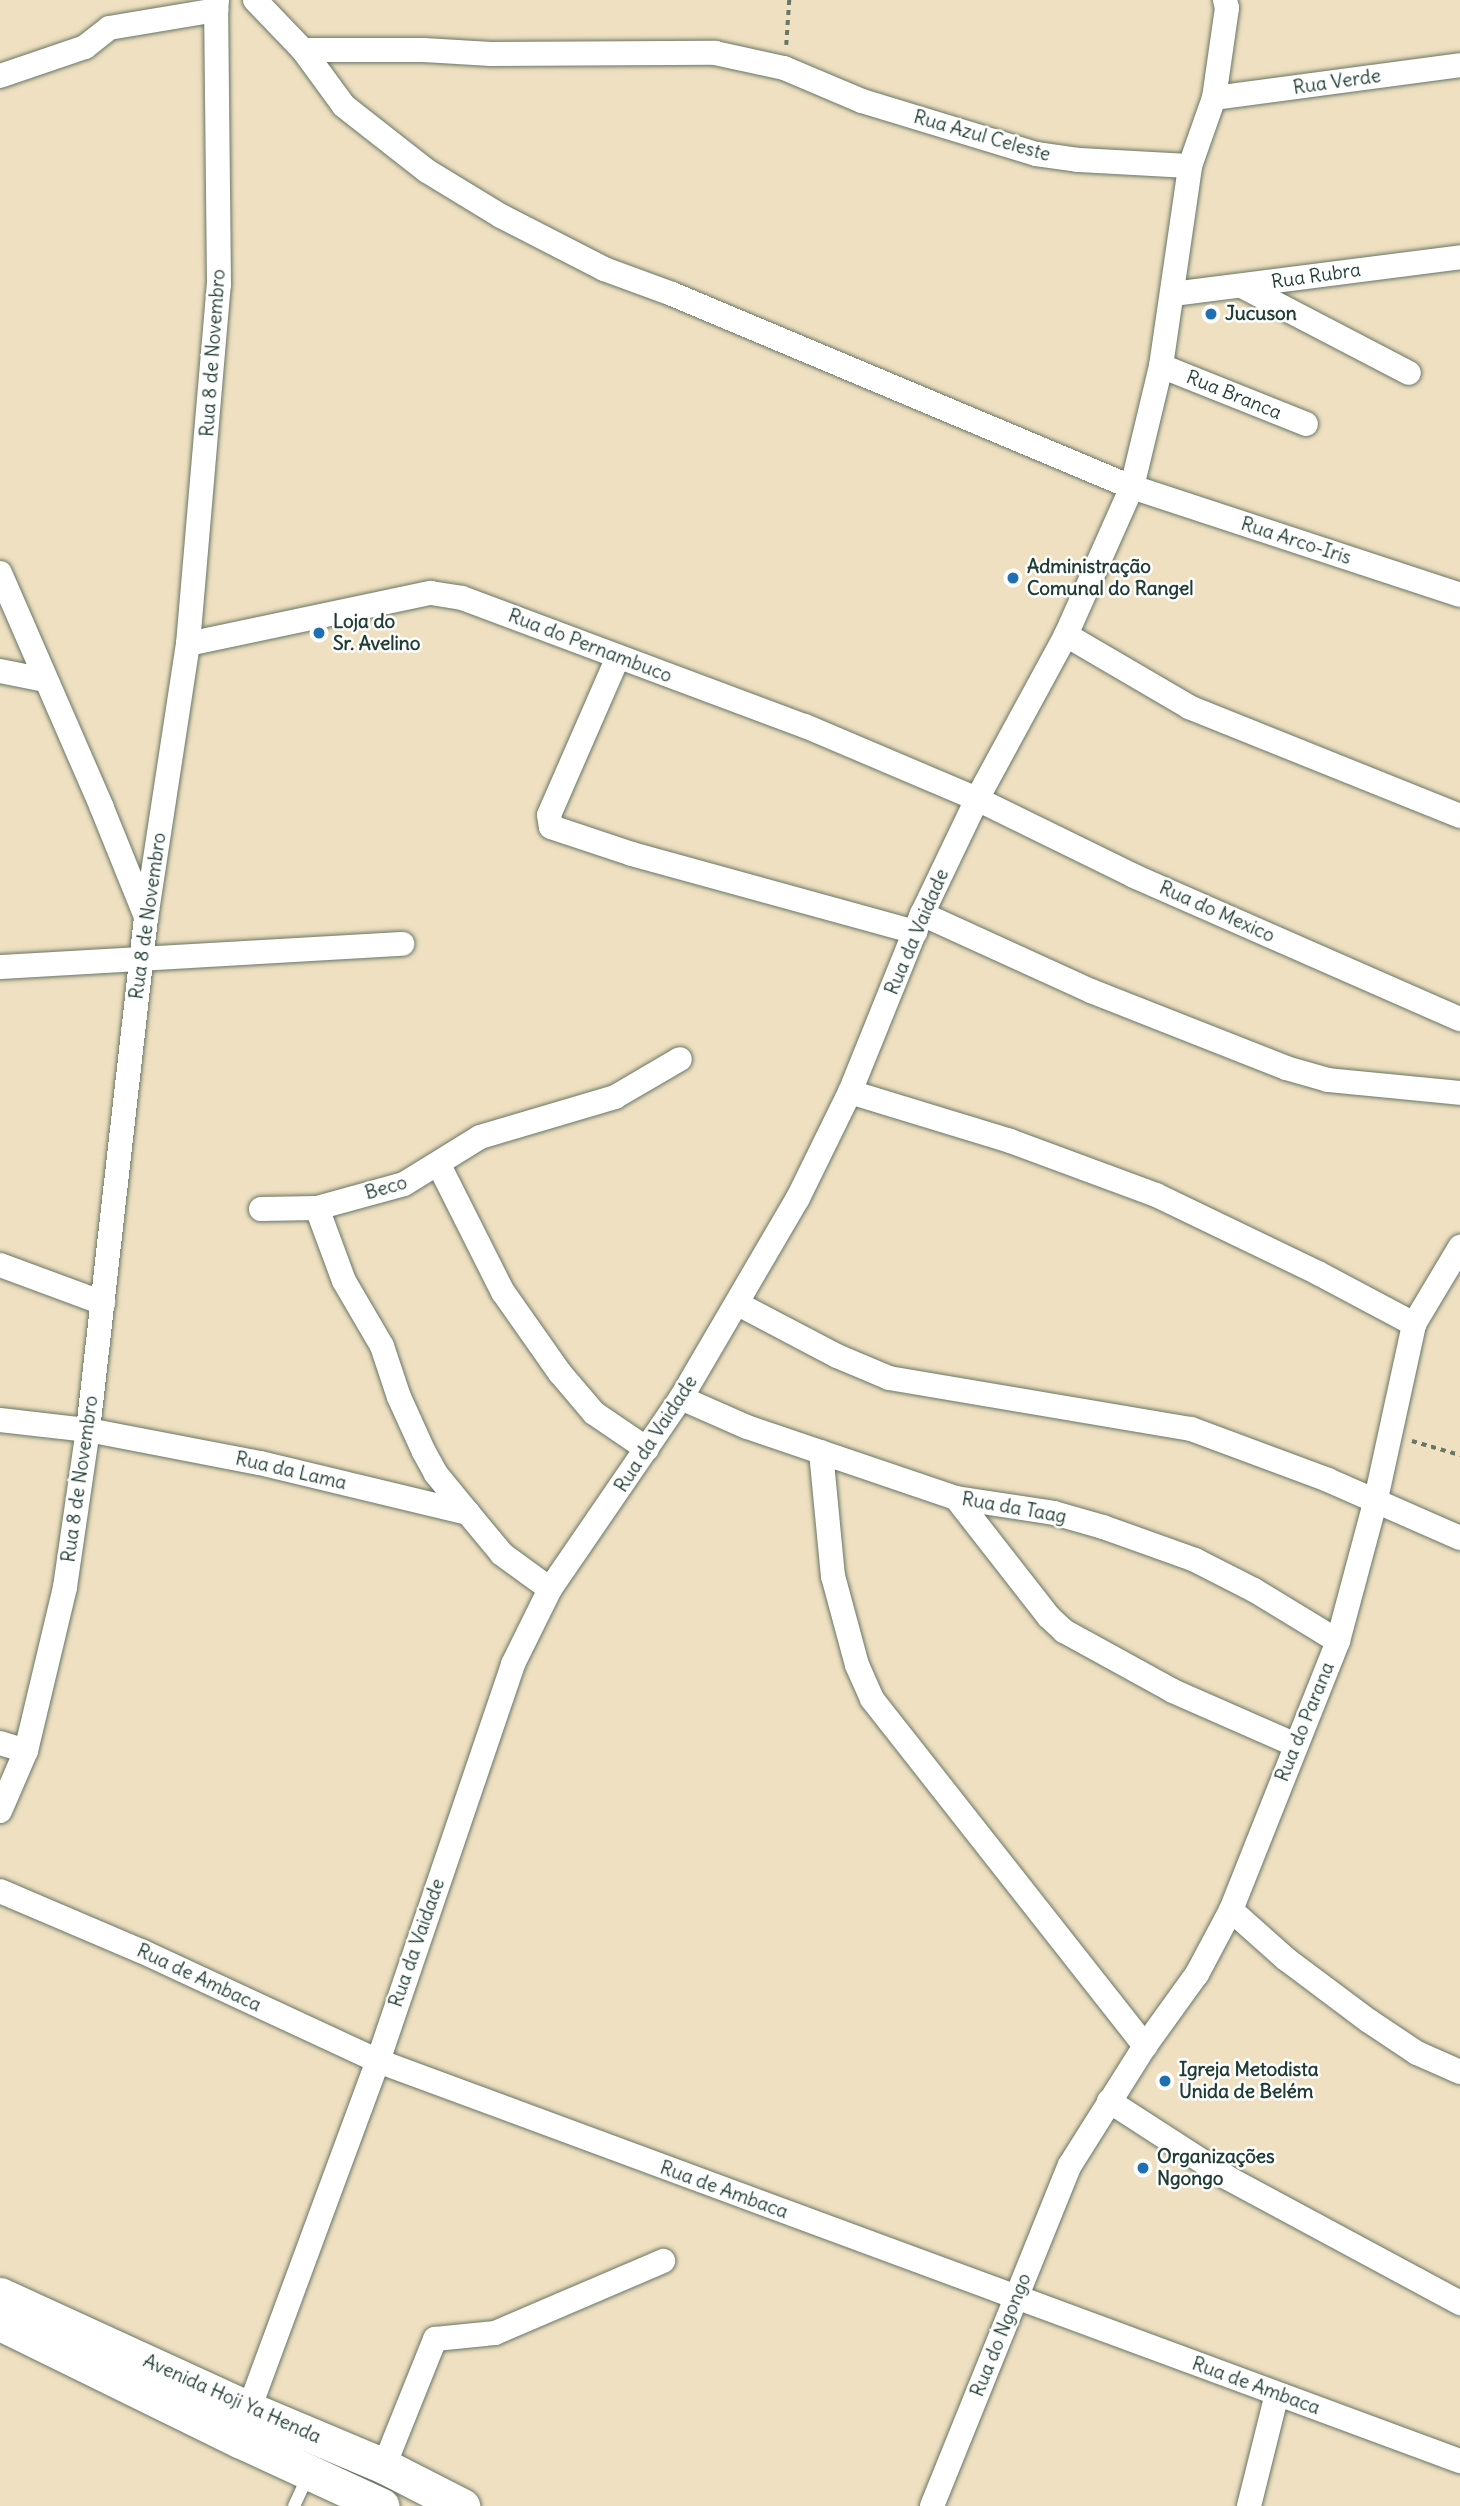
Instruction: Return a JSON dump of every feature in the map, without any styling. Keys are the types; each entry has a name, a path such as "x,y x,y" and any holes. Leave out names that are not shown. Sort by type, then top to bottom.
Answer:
{"main road":[{"name":"Avenida Hoji Ya Henda","path":"0,2295 249,2409 384,2466 463,2506"},
{"path":"0,2323 382,2506"}],"street":[{"name":"Rua Arco-Iris","path":"255,0 303,50 344,106 427,171 500,216 604,269 671,293 1132,486 1460,595"},
{"name":"Rua da Vaidade","path":"249,2409 377,2061 505,1684 550,1589 681,1398 798,1198 850,1092 918,923 978,799 1066,635 1132,486 1161,366 1190,166 1214,98 1227,8 1225,0"},
{"path":"0,76 85,47 109,28 121,24 216,5"},
{"name":"Rua 8 de Novembro","path":"0,1811 26,1751 65,1587 88,1430 146,918 188,644 220,261 216,5"},
{"name":"Rua Azul Celeste","path":"303,50 425,50 491,54 715,53 784,68 862,101 1036,154 1078,160 1190,166"},
{"name":"Rua Verde","path":"1214,98 1460,65"},
{"name":"Rua Rubra","path":"1173,293 1460,257"},
{"path":"1242,286 1409,373"},
{"name":"Rua Branca","path":"1161,366 1306,424"},
{"path":"0,573 102,808 146,918"},
{"name":"Rua do Pernambuco","path":"188,644 431,593 462,598 805,726 978,799"},
{"path":"1066,635 1189,708 1460,817"},
{"path":"618,657 549,815 551,827 645,858 918,923 1286,1068 1328,1080 1460,1093"},
{"path":"0,671 45,680"},
{"name":"Rua do Mexico","path":"978,799 1134,876 1460,1019"},
{"path":"0,967 402,944"},
{"name":"Beco","path":"261,1209 317,1208 404,1185 439,1166 480,1137 615,1097 680,1059"},
{"path":"850,1092 1010,1141 1156,1195 1318,1273 1415,1324"},
{"path":"439,1166 503,1292 561,1373 594,1413 647,1449"},
{"path":"317,1208 344,1281 382,1346 399,1397 424,1452 468,1513 508,1560 550,1589"},
{"name":"Rua do Parana","path":"1070,2165 1145,2046 1197,1974 1231,1910 1338,1641 1376,1499 1415,1324 1460,1247"},
{"path":"0,1265 103,1303"},
{"path":"738,1304 856,1366 889,1378 1191,1429 1376,1499 1460,1538"},
{"name":"Rua da Taag","path":"681,1398 747,1427 956,1498 1054,1513 1183,1556 1254,1590 1338,1641"},
{"name":"Rua da Lama","path":"0,1420 88,1430 260,1463 468,1513"},
{"path":"821,1452 834,1576 857,1665 872,1699 1145,2046"},
{"path":"956,1498 1049,1617 1064,1631 1173,1691 1296,1745"},
{"path":"0,1743 26,1751"},
{"name":"Rua de Ambaca","path":"0,1891 141,1951 377,2061 1460,2461"},
{"path":"1231,1910 1286,1959 1369,2021 1417,2053 1460,2072"},
{"path":"1109,2101 1228,2178 1460,2303"},
{"name":"Rua do Ngongo","path":"932,2506 1070,2165"},
{"path":"384,2466 435,2339 495,2333 663,2261"},
{"path":"1249,2506 1277,2394"}],"lane":[{"path":"294,2506 309,2472"}],"path":[{"path":"784,68 789,0"},
{"path":"1390,1435 1460,1455"}],"place":[{"name":"Jucuson","path":"1211,314"},
{"name":"Administração Comunal do Rangel","path":"1013,578"},
{"name":"Loja do Sr. Avelino","path":"319,633"},
{"name":"Igreja Metodista Unida de Belém","path":"1165,2081"},
{"name":"Organizações Ngongo","path":"1143,2168"}]}
